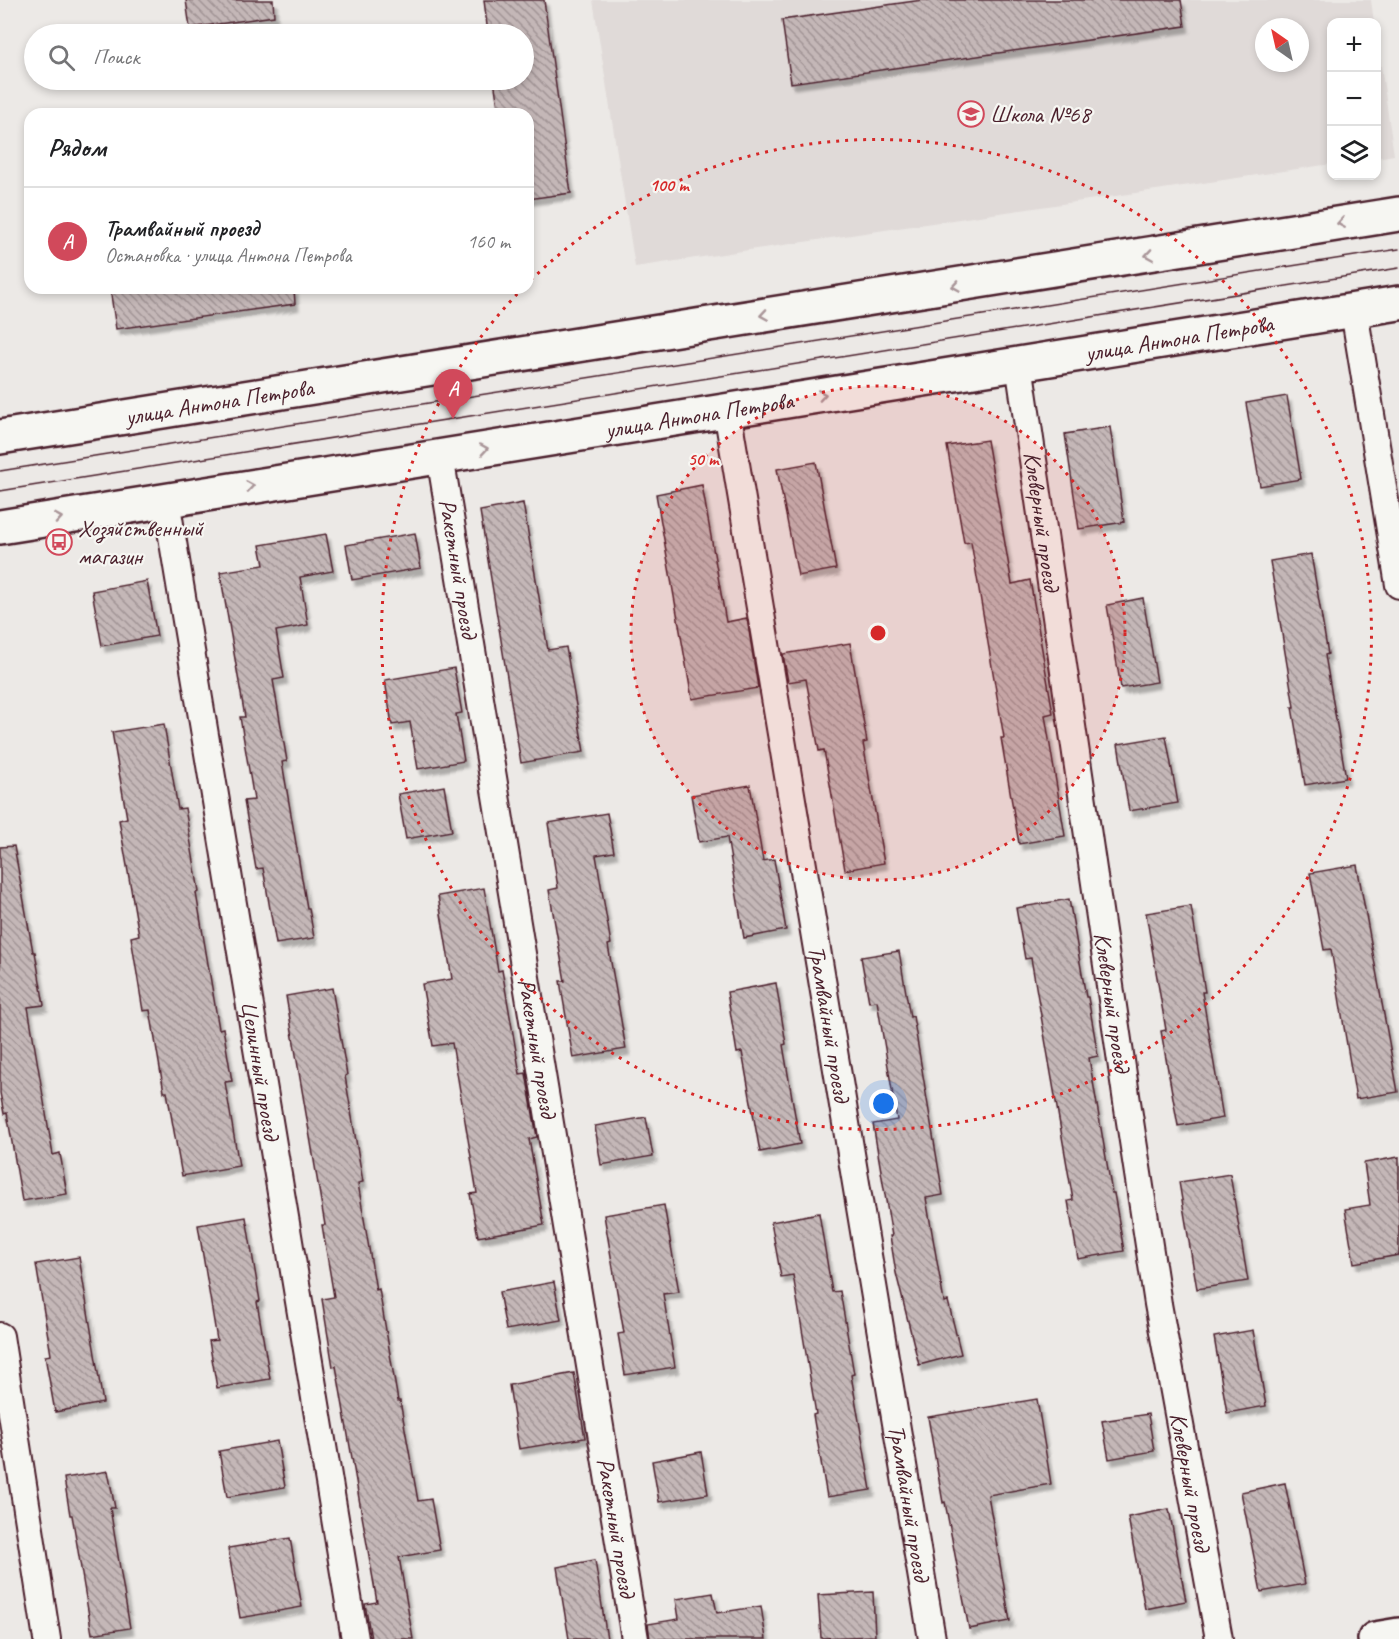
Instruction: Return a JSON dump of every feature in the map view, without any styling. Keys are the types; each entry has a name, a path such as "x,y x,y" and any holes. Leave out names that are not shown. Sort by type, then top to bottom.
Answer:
{"main road":[{"name":"улица Антона Петрова","path":"0,437 1399,214"},
{"name":"улица Антона Петрова","path":"0,527 1399,303"},
{"path":"1375,1639 1399,1635"}],"street":[{"path":"1354,311 1399,585"},
{"name":"Клеверный проезд","path":"1019,364 1158,1304 1220,1639"},
{"name":"Трамвайный проезд","path":"727,410 933,1639"},
{"name":"Ракетный проезд","path":"440,456 635,1639"},
{"name":"Целинный проезд","path":"166,500 354,1639"},
{"path":"0,1336 47,1639"}],"shaded area":[{"name":"Школа №68","path":"593,0 1371,0 1373,18 1327,18 1327,165 635,267"},
{"path":"1381,66 1394,155 1381,157"}],"building":[{"path":"186,0 273,0 274,16 218,24 189,24"},
{"path":"484,0 544,0 571,193 534,198 534,108 498,108 495,90 534,90 534,24 487,24"},
{"path":"922,0 1181,0 1185,26 791,83 782,20"},
{"path":"111,294 294,294 295,304 116,329"},
{"path":"1287,396 1301,479 1260,486 1246,403"},
{"path":"1110,427 1124,522 1079,529 1065,434"},
{"path":"987,440 1012,584 1030,580 1053,713 1045,715 1065,836 1019,844 1001,738 1004,738 971,542 964,543 947,446"},
{"path":"816,462 836,569 798,576 777,469"},
{"path":"702,485 726,622 747,618 758,688 692,699 656,494"},
{"path":"523,503 548,650 566,647 584,752 521,763 480,511"},
{"path":"415,533 421,568 352,580 346,545"},
{"path":"326,534 333,571 300,577 308,625 276,631 284,678 273,680 287,761 282,762 314,938 276,944 263,868 256,869 244,801 254,800 240,717 245,717 220,572 264,565 260,545"},
{"path":"1311,554 1346,778 1305,785 1270,561"},
{"path":"147,581 157,636 102,646 92,591"},
{"path":"1143,598 1157,682 1121,688 1107,605"},
{"path":"850,643 867,742 863,743 884,863 845,870 824,750 819,751 806,679 788,682 783,654"},
{"path":"454,668 462,713 456,714 464,761 418,769 410,722 392,725 385,680"},
{"path":"164,724 178,809 185,808 199,892 196,893 219,1029 223,1028 232,1081 225,1082 239,1166 182,1176 150,1010 143,1011 131,937 139,935 119,820 127,818 112,732"},
{"path":"1166,736 1178,803 1129,811 1118,744"},
{"path":"750,785 763,861 774,859 786,930 744,938 727,837 699,842 691,795"},
{"path":"444,786 452,831 406,839 398,794"},
{"path":"607,813 614,852 596,855 611,944 608,945 626,1049 573,1058 560,981 565,981 549,890 558,888 548,823"},
{"path":"14,846 44,1005 28,1007 53,1155 60,1153 67,1194 22,1201 7,1113 4,1114 0,1093 0,847"},
{"path":"1357,865 1398,1092 1356,1099 1331,949 1324,950 1310,873"},
{"path":"484,888 498,971 502,970 520,1074 526,1073 537,1137 529,1139 544,1225 478,1237 470,1194 477,1193 452,1043 433,1046 422,984 452,979 438,896"},
{"path":"1069,899 1098,1056 1089,1058 1124,1251 1078,1259 1068,1201 1073,1200 1031,958 1025,959 1016,908"},
{"path":"1191,906 1205,992 1202,992 1223,1118 1178,1126 1161,1031 1166,1030 1146,913"},
{"path":"899,951 910,1017 913,1016 943,1195 926,1198 944,1302 948,1301 961,1354 919,1365 896,1273 873,1124 897,1120 877,1001 869,1002 861,957"},
{"path":"776,983 786,1044 783,1045 800,1144 760,1152 742,1052 737,1053 727,992"},
{"path":"332,988 363,1182 358,1183 376,1290 379,1289 418,1501 431,1499 440,1550 399,1557 413,1639 371,1639 365,1604 377,1602 336,1366 333,1367 322,1299 334,1297 322,1225 325,1225 286,996"},
{"path":"646,1117 653,1156 601,1165 595,1126"},
{"path":"1399,1157 1399,1255 1354,1263 1345,1209 1370,1205 1364,1163"},
{"path":"1230,1174 1248,1281 1197,1289 1179,1182"},
{"path":"664,1205 679,1292 663,1294 675,1367 625,1375 618,1334 624,1333 604,1215"},
{"path":"819,1213 832,1292 840,1291 854,1374 851,1375 871,1490 827,1497 793,1275 781,1277 771,1222"},
{"path":"246,1217 270,1379 217,1388 209,1341 217,1340 198,1225"},
{"path":"79,1257 103,1403 55,1412 45,1356 51,1355 36,1264"},
{"path":"554,1282 561,1320 506,1330 499,1292"},
{"path":"1253,1330 1266,1406 1227,1413 1214,1337"},
{"path":"574,1373 585,1438 519,1449 509,1385"},
{"path":"1037,1399 1051,1484 988,1495 1010,1621 969,1629 928,1417"},
{"path":"1148,1414 1154,1451 1109,1459 1102,1421"},
{"path":"277,1441 285,1487 227,1497 219,1451"},
{"path":"701,1452 708,1494 659,1502 652,1461"},
{"path":"108,1471 115,1508 110,1508 130,1628 92,1634 64,1478"},
{"path":"1285,1483 1305,1584 1261,1592 1241,1492"},
{"path":"1169,1509 1186,1601 1145,1609 1128,1517"},
{"path":"290,1538 302,1607 240,1618 228,1548"},
{"path":"595,1560 607,1639 569,1639 557,1567"},
{"path":"873,1592 875,1636 821,1638 818,1595"},
{"path":"713,1593 717,1613 761,1606 766,1639 650,1639 648,1624 679,1619 676,1599"}],"tram line":[{"path":"0,471 1399,249"},
{"path":"0,491 1399,268"}],"place":[{"name":"Школа №68","path":"971,114"},
{"name":"Трамвайный проезд","path":"453,419"},
{"name":"Хозяйственный магазин","path":"59,542"}]}
